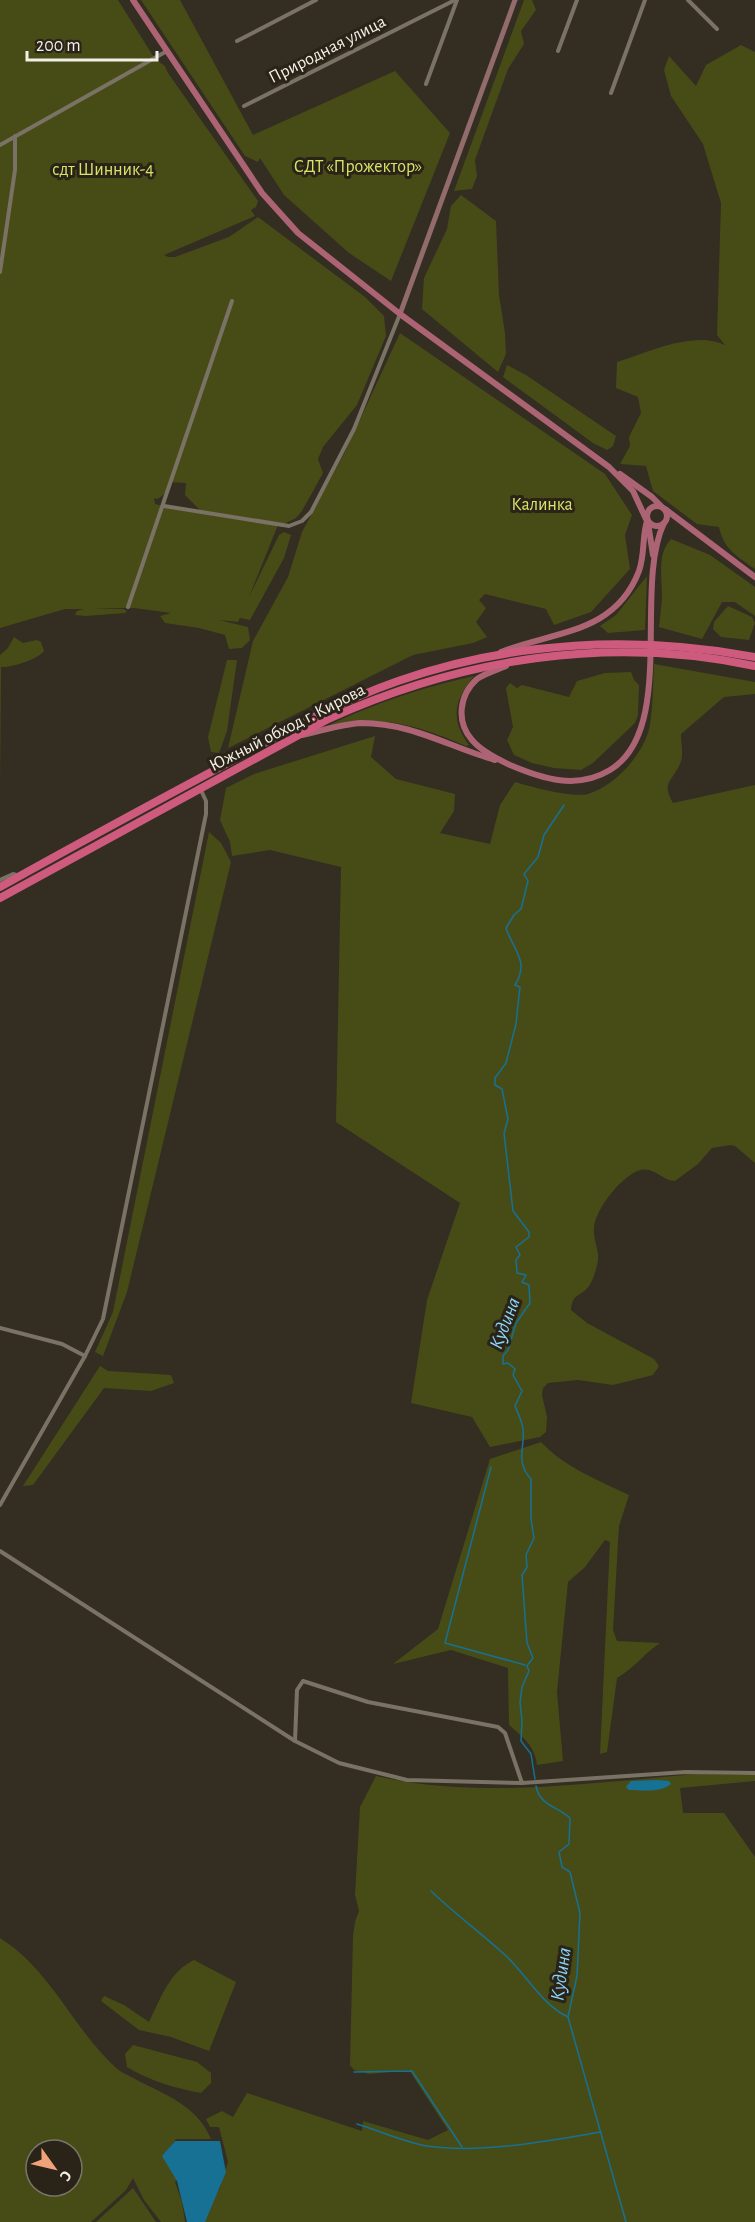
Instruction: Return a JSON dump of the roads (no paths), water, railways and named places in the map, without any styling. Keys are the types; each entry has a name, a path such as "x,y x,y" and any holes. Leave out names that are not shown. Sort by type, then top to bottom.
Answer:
{"highway":[{"name":"Южный обход г. Кирова","path":"0,887 323,712 398,681 492,656 573,645 755,657"},
{"name":"Южный обход г. Кирова","path":"0,898 296,736 356,706 408,687 472,668 632,648"},
{"name":"Южный обход г. Кирова","path":"664,650 755,666"}],"main road":[{"path":"134,0 262,193 274,209 319,252 400,314 631,481 755,577"},
{"path":"400,314 515,0"},
{"path":"609,467 633,491 647,521 654,561"},
{"path":"492,656 583,628 613,608 626,594 639,571 644,553 647,513 653,508 664,508"},
{"path":"296,736 360,723 398,727 434,737 546,778 574,781 600,775 614,767 627,755 639,735 647,702 654,561 657,541 667,515 664,508"},
{"path":"647,521 657,527 664,523"},
{"path":"504,762 476,744 469,736 463,723 462,705 465,694 477,680 518,661"}],"street":[{"path":"237,41 316,0"},
{"path":"426,84 456,0"},
{"name":"Природная улица","path":"244,106 456,0"},
{"path":"558,51 577,0"},
{"path":"611,93 645,0"},
{"path":"688,0 717,29"},
{"path":"0,145 168,50"},
{"path":"0,272 15,170 15,136"},
{"path":"128,608 232,301"},
{"path":"164,506 289,526 302,521 311,512 354,429 400,314"},
{"path":"0,1505 85,1356 103,1319 207,807 200,788"},
{"path":"0,880 13,874 20,876"},
{"path":"0,1328 62,1344 85,1356"},
{"path":"0,1551 295,1742 339,1763 408,1780 522,1783 686,1772 755,1773"},
{"path":"295,1742 297,1690 303,1681 368,1702 498,1727 505,1734 522,1783"}],"water":[{"path":"631,1781 669,1781 671,1784 662,1789 651,1790 629,1790 626,1787"},
{"path":"175,2141 220,2141 226,2172 205,2222 187,2222 177,2181 162,2156"}],"waterway":[{"name":"Кудина","path":"535,1779 531,1754 521,1741 520,1702 522,1687 529,1671 527,1666 533,1658 527,1643 522,1575 527,1567 526,1555 534,1538 531,1519 531,1479 523,1467 523,1429 515,1406 522,1391 513,1375 515,1369 508,1363 503,1364 503,1356 508,1350 516,1323 530,1303 529,1285 522,1282 526,1275 517,1273 516,1260 520,1255 516,1247 529,1237 529,1232 513,1211 504,1133 508,1119 502,1089 495,1085 495,1078 506,1063 516,1024 520,987 515,985 519,977 521,962 506,928 521,909 528,881 524,874 538,857 544,835 564,805"},
{"path":"491,1467 445,1643 525,1665"},
{"name":"Кудина","path":"536,1786 545,1802 570,1818 569,1844 559,1852 562,1867 570,1872 580,1913 577,1976 568,2017 626,2222"},
{"path":"431,1891 505,1955 550,2005 568,2017"},
{"path":"354,2072 412,2071 462,2147"},
{"path":"357,2124 418,2144 448,2148 514,2145 601,2132"}],"park label":[{"name":"СДТ «Прожектор»","path":"358,166"},
{"name":"сдт Шинник-4","path":"103,169"},
{"name":"Калинка","path":"542,504"}]}
